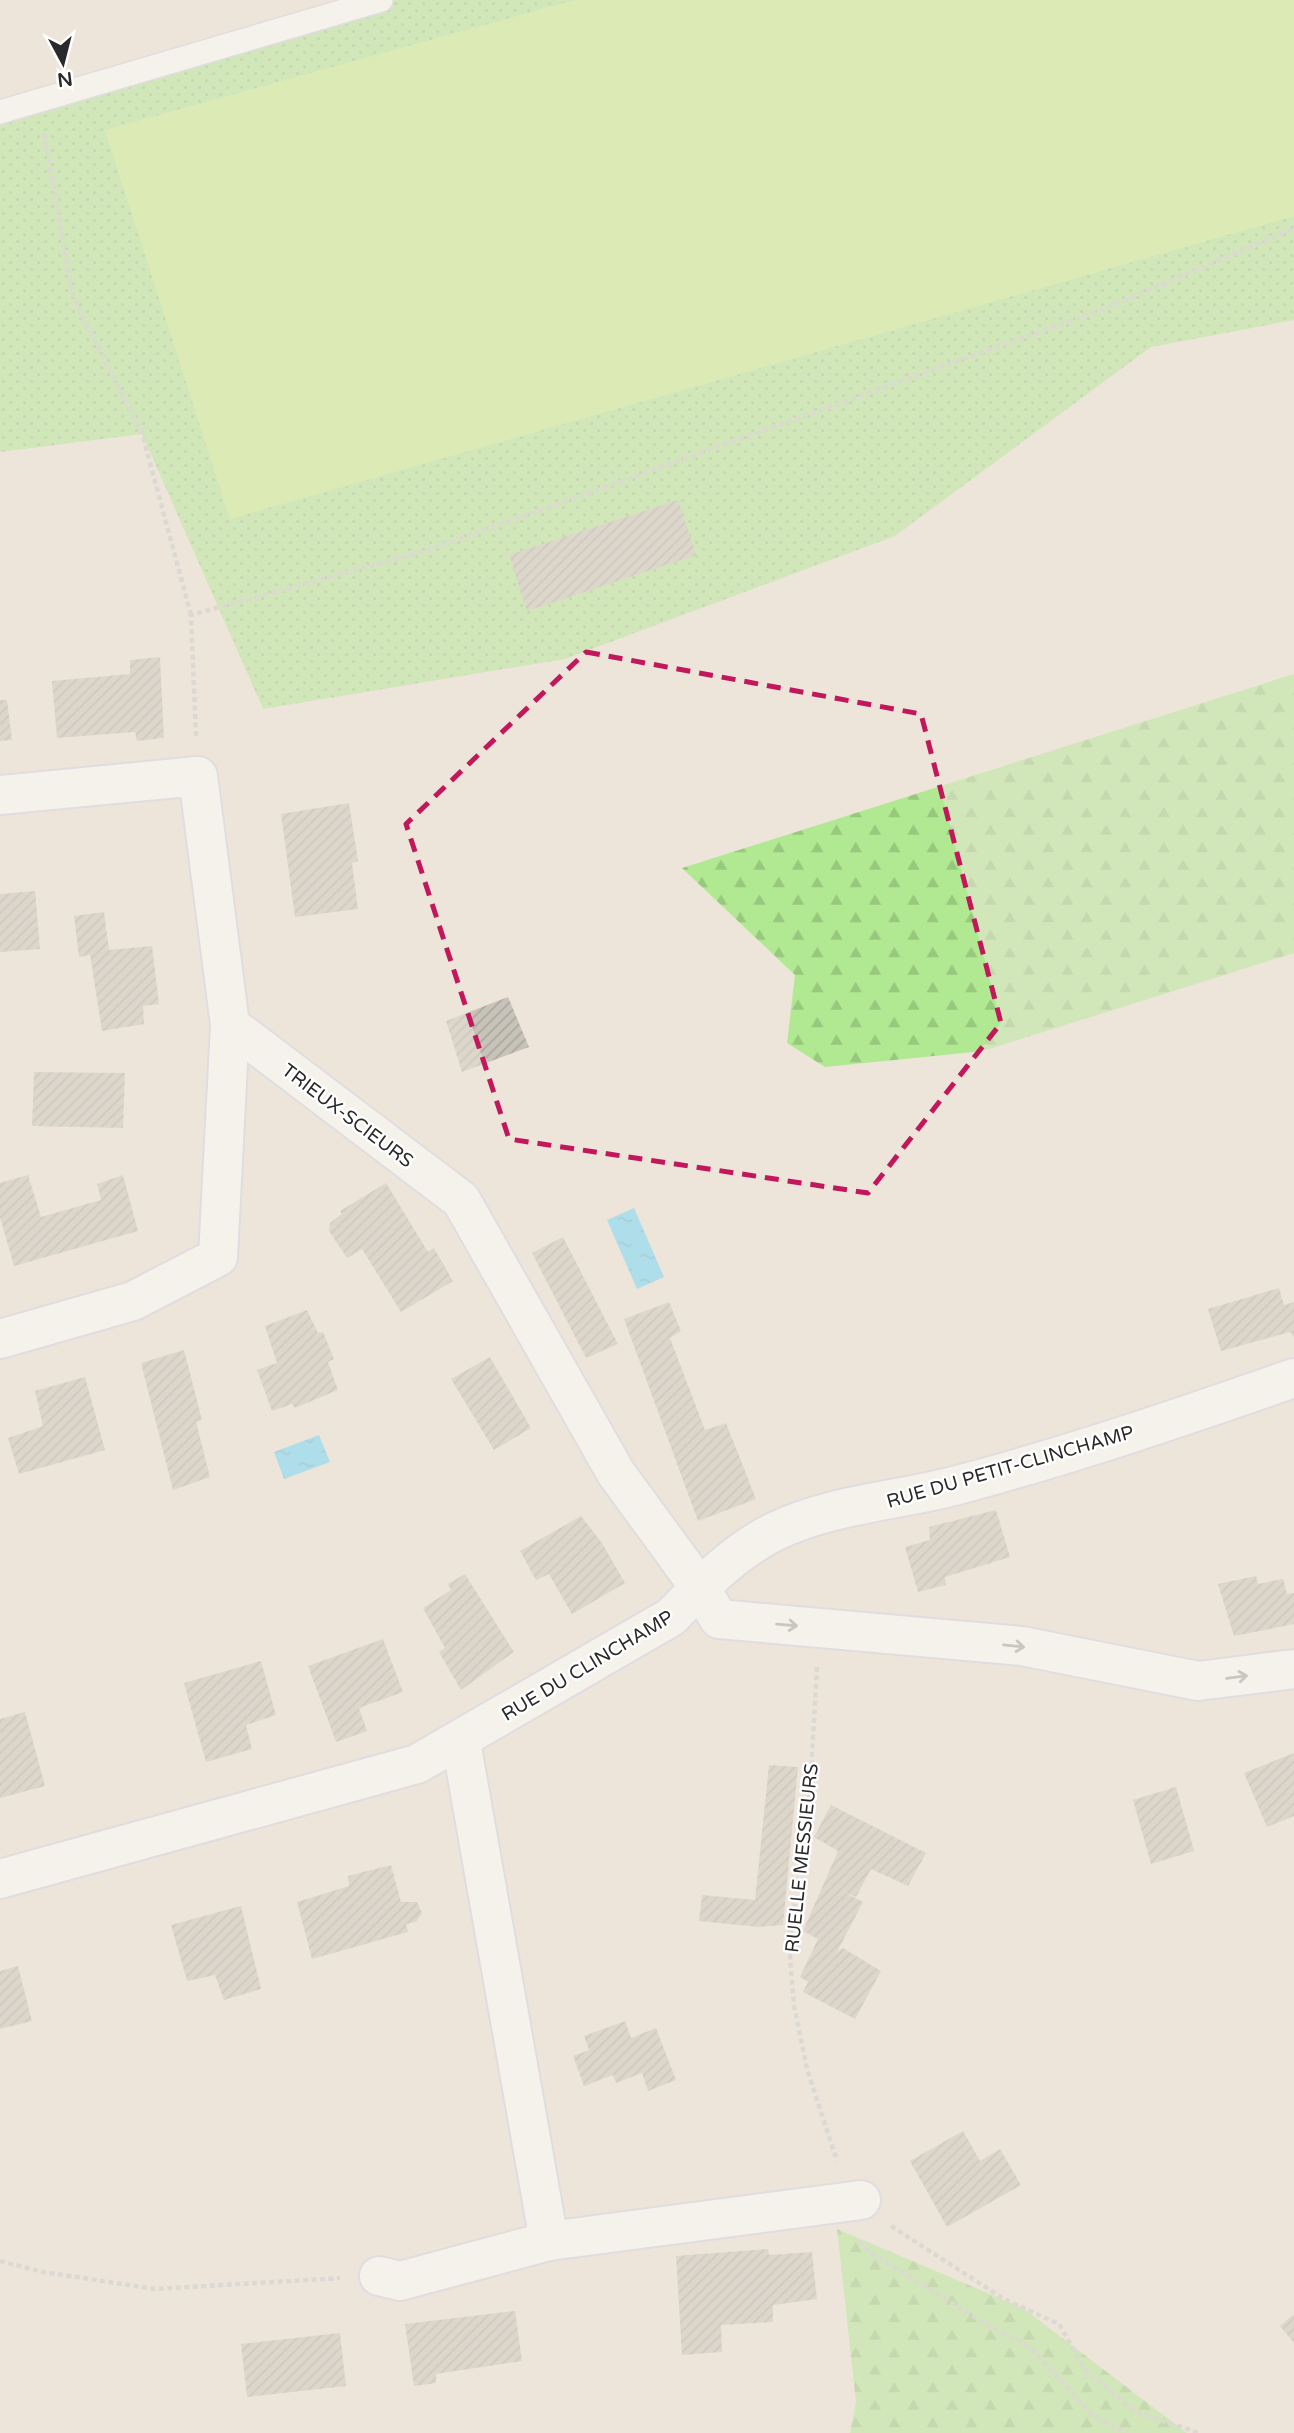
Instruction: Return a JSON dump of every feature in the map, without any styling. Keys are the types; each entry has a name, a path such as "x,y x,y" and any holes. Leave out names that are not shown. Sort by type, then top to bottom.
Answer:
{"street":[{"path":"0,795 198,776 230,1025 218,1257 133,1301 0,1339"},
{"name":"TRIEUX-SCIEURS","path":"230,1025 461,1200 616,1473 700,1588"},
{"name":"RUE DU PETIT-CLINCHAMP","path":"700,1588 773,1532 809,1519 954,1486 1215,1406 1294,1378"},
{"path":"700,1588 719,1619 1022,1646 1198,1681 1294,1670"},
{"name":"RUE DU CLINCHAMP","path":"0,1880 418,1764 461,1742 671,1617 700,1588"},
{"path":"461,1742 549,2241"},
{"path":"379,2276 400,2281 549,2241 861,2200"}],"lane":[{"path":"0,112 381,0"}],"path":[{"path":"38,102 73,298 142,433 191,615 198,776"},
{"path":"191,615 432,549 1112,306 1294,228"},
{"name":"RUELLE MESSIEURS","path":"819,1628 810,1791 790,1957 794,2006 807,2069 837,2162 861,2200 897,2232 1004,2299 1059,2324 1086,2371 1136,2412 1199,2433"},
{"path":"820,2204 871,2253 1035,2352 1092,2415 1127,2433"},
{"path":"0,2261 43,2272 155,2289 379,2276"}],"highlighted area":[{"path":"586,652 921,714 1001,1023 868,1193 509,1139 406,824"}],"green space":[{"path":"342,0 1294,0 1294,320 1151,347 895,536 565,659 263,709 142,434 0,452 0,99"},
{"path":"575,0 1294,0 1294,216 230,519 105,130"},
{"path":"1294,674 1294,953 983,1051 825,1067 787,1043 795,975 682,868"},
{"path":"837,2229 1023,2308 1187,2433 850,2433 856,2402"}],"water":[{"path":"634,1208 664,1277 637,1289 607,1220"},
{"path":"319,1435 330,1462 284,1479 274,1452"}],"building":[{"path":"678,500 696,555 527,611 509,555"},
{"path":"160,657 164,738 137,741 135,732 57,738 52,681 130,674 130,660"},
{"path":"0,700 7,700 12,740 0,741"},
{"path":"349,803 358,861 352,863 358,909 295,917 281,814"},
{"path":"35,891 40,949 0,952 0,894"},
{"path":"104,912 109,950 152,946 159,1004 143,1006 144,1024 102,1031 90,955 79,957 74,916"},
{"path":"508,997 529,1047 462,1072 446,1021"},
{"path":"34,1072 125,1073 123,1128 32,1126"},
{"path":"28,1175 41,1217 101,1200 97,1184 123,1175 138,1231 14,1266 0,1217 0,1183"},
{"path":"386,1183 428,1252 434,1248 453,1281 401,1312 362,1249 347,1258 329,1231 330,1223 342,1214 340,1211"},
{"path":"563,1237 618,1344 586,1358 532,1253"},
{"path":"1279,1288 1284,1305 1294,1302 1294,1337 1290,1332 1221,1351 1208,1309"},
{"path":"669,1302 681,1331 670,1338 705,1430 726,1423 756,1499 698,1521 624,1319"},
{"path":"307,1310 318,1333 323,1332 334,1359 328,1362 338,1390 295,1408 292,1404 272,1411 257,1370 277,1363 265,1326"},
{"path":"184,1350 202,1420 196,1422 210,1477 173,1490 141,1363"},
{"path":"490,1357 531,1428 494,1450 451,1379"},
{"path":"85,1377 105,1450 19,1474 8,1438 43,1426 35,1391"},
{"path":"996,1510 1010,1557 945,1577 946,1585 918,1592 905,1547 930,1540 929,1527"},
{"path":"581,1516 602,1543 625,1583 572,1614 549,1574 536,1580 520,1551"},
{"path":"465,1574 514,1652 461,1690 439,1652 445,1648 423,1608 451,1590 448,1584"},
{"path":"1256,1576 1258,1584 1283,1579 1287,1594 1294,1593 1294,1624 1234,1636 1218,1584"},
{"path":"383,1639 403,1692 359,1708 367,1731 336,1742 308,1666"},
{"path":"261,1661 276,1715 246,1725 252,1749 206,1762 184,1683"},
{"path":"25,1712 45,1786 0,1798 0,1719"},
{"path":"1294,1753 1294,1816 1267,1827 1244,1773"},
{"path":"769,1765 798,1767 783,1925 758,1927 699,1921 702,1895 755,1900"},
{"path":"1176,1787 1194,1851 1151,1864 1133,1800"},
{"path":"831,1805 926,1853 908,1886 871,1869 856,1897 842,1891 863,1902 837,1952 843,1948 881,1971 855,2019 803,1992 808,1982 800,1977 818,1939 803,1931 838,1851 814,1837"},
{"path":"391,1865 401,1902 417,1902 422,1913 416,1922 406,1924 408,1932 312,1959 297,1902 349,1886 348,1876"},
{"path":"241,1906 261,1989 224,2000 215,1975 187,1981 171,1925"},
{"path":"18,1966 32,2021 0,2029 0,1971"},
{"path":"625,2021 631,2038 656,2028 676,2080 648,2091 642,2073 616,2083 613,2075 584,2086 573,2056 589,2050 584,2036"},
{"path":"963,2131 980,2161 1000,2149 1021,2185 947,2227 910,2161"},
{"path":"768,2249 769,2255 812,2252 817,2299 773,2305 773,2322 721,2325 722,2352 682,2355 676,2256"},
{"path":"515,2311 522,2361 436,2374 436,2383 414,2386 405,2324"},
{"path":"1294,2314 1294,2343 1280,2326"},
{"path":"340,2333 346,2386 247,2397 241,2344"}]}
